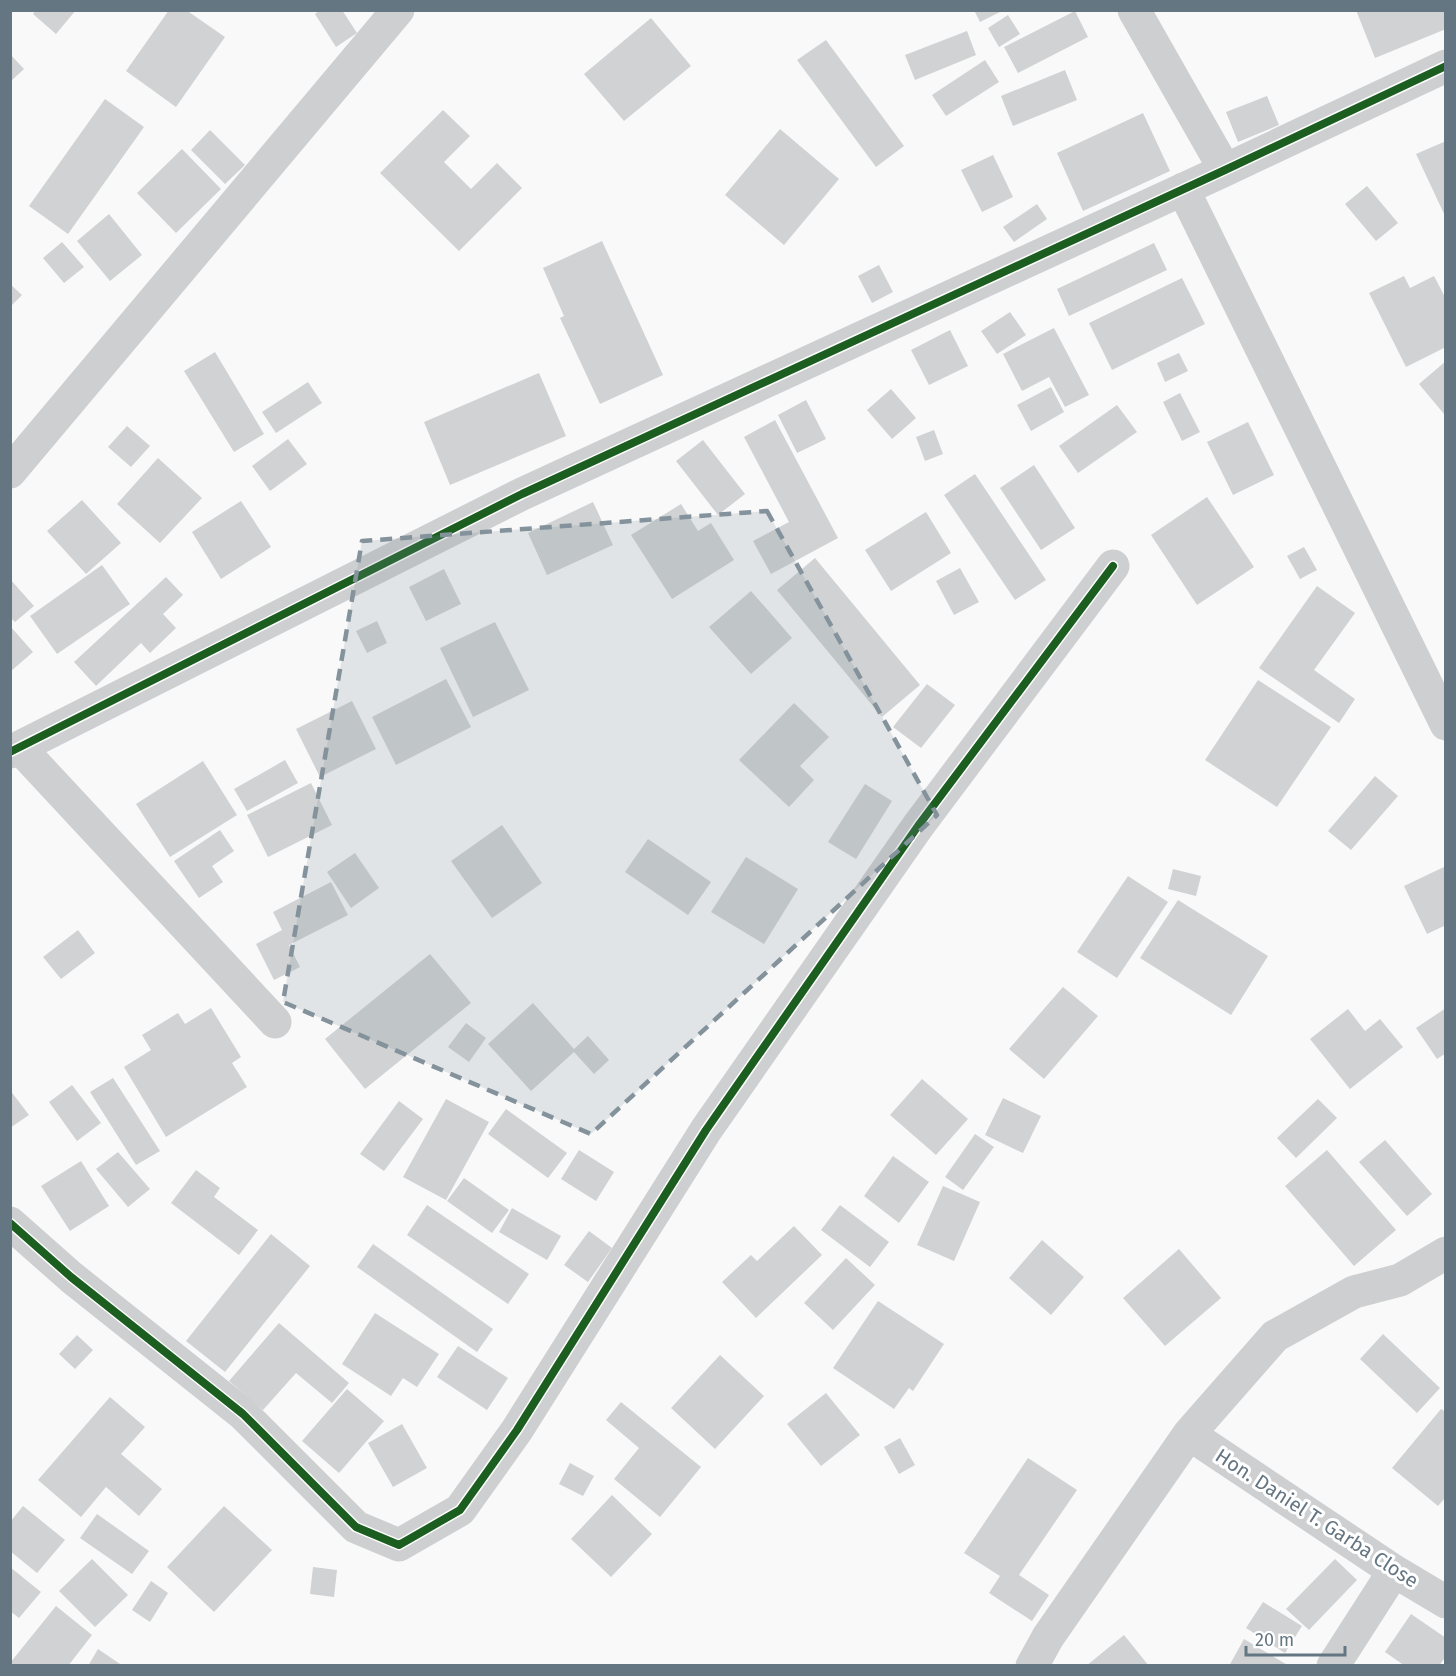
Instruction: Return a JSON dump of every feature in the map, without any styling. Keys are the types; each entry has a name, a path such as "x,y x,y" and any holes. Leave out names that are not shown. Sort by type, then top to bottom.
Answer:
{"street":[{"path":"10,472 398,10"},
{"path":"1134,10 1225,170"},
{"path":"275,1022 15,750 522,494 1446,66"},
{"path":"1183,189 1446,724"},
{"path":"10,1223 71,1277 243,1414 356,1527 399,1545 460,1510 518,1430 712,1120 918,826 1113,566"},
{"path":"1032,1665 1048,1637 1189,1434 1275,1336 1354,1292 1400,1280 1446,1253"},
{"name":"Hon. Daniel T. Garba Close","path":"1189,1434 1394,1571 1446,1602"},
{"path":"1333,1665 1394,1571"}],"highlighted area":[{"path":"767,511 937,815 591,1134 283,1002 362,541"}],"building":[{"path":"36,10 76,10 56,34 33,14"},
{"path":"169,10 186,10 225,37 176,107 126,71"},
{"path":"320,10 342,10 357,33 336,47 315,14"},
{"path":"974,10 1004,10 980,22"},
{"path":"1356,10 1443,10 1446,17 1446,29 1375,58"},
{"path":"1075,11 1088,37 1018,73 1004,47"},
{"path":"1008,15 1020,34 999,47 988,28"},
{"path":"651,18 691,66 624,121 584,74"},
{"path":"967,31 976,55 915,80 905,55"},
{"path":"826,40 904,146 876,167 797,60"},
{"path":"10,54 24,69 10,82"},
{"path":"985,60 999,82 946,116 932,95"},
{"path":"1065,70 1077,100 1013,126 1001,96"},
{"path":"1267,96 1279,125 1238,142 1226,112"},
{"path":"105,99 144,127 68,234 29,206"},
{"path":"443,110 470,136 444,162 471,189 497,163 522,188 459,251 380,173"},
{"path":"1143,113 1170,171 1083,211 1057,153"},
{"path":"780,129 839,179 784,245 725,195"},
{"path":"210,130 245,165 225,184 191,150"},
{"path":"1446,141 1446,218 1416,154"},
{"path":"182,149 221,189 176,233 137,193"},
{"path":"993,155 1013,197 982,212 961,170"},
{"path":"1367,186 1398,223 1376,241 1345,204"},
{"path":"1037,204 1047,219 1014,242 1003,227"},
{"path":"109,214 142,255 110,281 77,241"},
{"path":"602,241 663,375 600,404 560,318 564,316 543,268"},
{"path":"62,242 84,267 64,283 43,258"},
{"path":"1154,243 1167,270 1069,316 1057,289"},
{"path":"879,265 893,292 872,303 858,276"},
{"path":"1404,276 1410,288 1434,276 1446,299 1446,347 1406,367 1369,293"},
{"path":"1182,278 1205,324 1112,370 1089,323"},
{"path":"10,284 22,295 10,307"},
{"path":"1010,312 1026,335 997,354 981,331"},
{"path":"1054,328 1089,395 1065,407 1049,377 1022,391 1003,354"},
{"path":"950,330 968,366 929,385 911,350"},
{"path":"215,352 264,434 234,452 184,371"},
{"path":"1179,353 1188,371 1165,382 1157,363"},
{"path":"1446,361 1446,413 1444,414 1419,384"},
{"path":"539,373 566,436 450,485 424,422"},
{"path":"308,382 322,403 276,433 262,412"},
{"path":"1051,387 1064,412 1031,431 1017,405"},
{"path":"891,389 916,418 892,439 867,410"},
{"path":"1180,393 1200,432 1182,441 1163,402"},
{"path":"806,400 826,439 797,453 778,415"},
{"path":"1117,405 1137,432 1078,473 1059,446"},
{"path":"775,420 838,538 771,574 753,541 789,522 744,437"},
{"path":"1248,422 1274,475 1233,495 1207,442"},
{"path":"127,426 150,446 131,467 108,447"},
{"path":"934,430 943,454 925,461 916,437"},
{"path":"288,439 307,464 270,491 252,466"},
{"path":"703,440 745,494 718,515 676,461"},
{"path":"158,458 202,498 160,543 117,504"},
{"path":"1034,465 1075,528 1041,550 1000,488"},
{"path":"975,474 1046,580 1015,600 944,495"},
{"path":"1207,497 1254,567 1197,605 1151,535"},
{"path":"82,500 121,543 86,574 47,531"},
{"path":"241,501 271,547 221,579 192,532"},
{"path":"593,502 613,545 547,575 528,533"},
{"path":"681,504 698,531 711,523 734,560 672,599 631,535"},
{"path":"926,512 951,553 891,591 865,550"},
{"path":"1304,547 1317,570 1300,579 1287,556"},
{"path":"815,558 920,685 882,717 777,590"},
{"path":"102,565 130,604 57,654 30,616"},
{"path":"960,568 979,602 954,615 936,581"},
{"path":"444,569 461,604 426,621 409,587"},
{"path":"166,577 183,595 163,614 176,628 150,653 141,643 96,686 74,662"},
{"path":"10,579 34,606 15,622 10,617"},
{"path":"1317,586 1355,613 1314,670 1355,699 1339,723 1259,668"},
{"path":"751,591 792,638 751,674 709,627"},
{"path":"377,621 387,643 367,653 356,631"},
{"path":"495,622 529,690 473,717 440,648"},
{"path":"10,626 33,652 10,672"},
{"path":"446,679 471,727 396,765 372,717"},
{"path":"1258,680 1331,727 1277,807 1205,760"},
{"path":"927,684 955,705 921,748 893,727"},
{"path":"352,701 376,749 320,777 296,729"},
{"path":"794,703 829,737 800,766 814,780 789,807 739,760"},
{"path":"285,760 298,783 247,811 234,789"},
{"path":"203,761 237,815 170,857 136,804"},
{"path":"1375,776 1398,796 1351,850 1328,831"},
{"path":"311,783 332,825 268,857 247,815"},
{"path":"865,784 892,801 856,859 828,842"},
{"path":"502,825 542,883 492,918 451,861"},
{"path":"220,830 234,851 212,866 223,882 199,898 174,861"},
{"path":"648,839 711,882 688,915 625,872"},
{"path":"355,853 379,888 351,908 327,872"},
{"path":"746,857 798,889 764,944 711,912"},
{"path":"1446,866 1446,925 1427,934 1404,886"},
{"path":"1173,869 1201,876 1196,896 1168,889"},
{"path":"1128,876 1168,902 1117,978 1077,952"},
{"path":"331,882 348,915 289,945 300,967 274,980 256,944 282,930 273,912"},
{"path":"1178,900 1268,956 1231,1015 1140,958"},
{"path":"78,930 95,953 61,979 43,957"},
{"path":"430,954 471,1003 365,1089 325,1039"},
{"path":"1063,987 1098,1016 1044,1079 1009,1049"},
{"path":"533,1003 574,1049 588,1036 609,1060 594,1074 574,1052 531,1091 488,1044"},
{"path":"211,1008 241,1057 232,1063 247,1087 166,1137 124,1067 151,1050 142,1035 178,1013 185,1024"},
{"path":"1446,1008 1446,1053 1437,1059 1416,1028"},
{"path":"1348,1009 1365,1031 1380,1019 1403,1047 1350,1089 1310,1039"},
{"path":"466,1023 486,1038 469,1062 448,1047"},
{"path":"113,1078 160,1151 136,1165 90,1092"},
{"path":"922,1079 968,1119 936,1155 890,1115"},
{"path":"72,1085 101,1123 77,1141 49,1102"},
{"path":"10,1090 29,1115 10,1128"},
{"path":"1003,1098 1041,1116 1023,1153 985,1135"},
{"path":"446,1099 489,1122 446,1200 403,1177"},
{"path":"1318,1099 1337,1118 1296,1158 1277,1138"},
{"path":"399,1101 423,1119 384,1171 360,1154"},
{"path":"506,1109 567,1153 548,1178 488,1134"},
{"path":"975,1134 994,1147 963,1190 945,1177"},
{"path":"1385,1140 1432,1194 1407,1216 1359,1162"},
{"path":"579,1150 614,1172 596,1201 561,1179"},
{"path":"1327,1150 1396,1230 1354,1266 1285,1186"},
{"path":"118,1152 150,1189 128,1207 96,1169"},
{"path":"893,1156 929,1182 899,1223 864,1196"},
{"path":"81,1161 109,1206 70,1231 41,1186"},
{"path":"196,1170 220,1188 214,1197 258,1230 239,1255 171,1203"},
{"path":"464,1178 509,1210 492,1233 447,1201"},
{"path":"943,1186 980,1202 954,1261 917,1245"},
{"path":"427,1205 529,1274 508,1304 407,1235"},
{"path":"840,1205 889,1242 870,1267 821,1230"},
{"path":"512,1208 561,1236 547,1260 499,1232"},
{"path":"794,1226 822,1255 756,1318 722,1282 751,1255 757,1261"},
{"path":"589,1231 612,1248 588,1282 564,1265"},
{"path":"271,1234 310,1266 225,1372 186,1341"},
{"path":"1042,1240 1084,1277 1051,1315 1009,1278"},
{"path":"373,1244 493,1329 477,1352 357,1267"},
{"path":"1179,1249 1221,1298 1165,1346 1123,1298"},
{"path":"846,1258 875,1285 833,1330 804,1303"},
{"path":"878,1301 944,1344 913,1391 909,1388 894,1409 833,1368"},
{"path":"375,1313 439,1354 417,1387 403,1378 391,1396 342,1364"},
{"path":"279,1323 349,1383 332,1403 296,1373 263,1410 229,1381"},
{"path":"1383,1334 1440,1388 1417,1413 1360,1359"},
{"path":"77,1335 93,1350 75,1369 59,1354"},
{"path":"458,1346 508,1378 487,1410 437,1377"},
{"path":"720,1355 764,1396 715,1449 671,1408"},
{"path":"347,1389 384,1421 339,1473 302,1441"},
{"path":"826,1393 860,1435 821,1466 787,1424"},
{"path":"110,1397 145,1427 121,1454 162,1489 139,1516 106,1487 81,1517 38,1480"},
{"path":"621,1402 701,1467 660,1517 614,1479 639,1448 606,1420"},
{"path":"1441,1409 1446,1412 1446,1497 1438,1506 1392,1468"},
{"path":"402,1424 427,1468 393,1487 368,1443"},
{"path":"900,1438 915,1465 899,1474 884,1447"},
{"path":"1028,1458 1077,1490 1019,1575 1049,1595 1032,1621 989,1593 1000,1576 964,1553"},
{"path":"570,1463 594,1476 583,1496 559,1484"},
{"path":"612,1495 652,1534 611,1577 571,1539"},
{"path":"23,1506 65,1540 37,1573 10,1551 10,1522"},
{"path":"224,1506 272,1550 214,1612 167,1567"},
{"path":"97,1514 149,1551 132,1574 80,1538"},
{"path":"92,1559 128,1595 95,1627 59,1591"},
{"path":"1335,1559 1357,1580 1309,1630 1286,1609"},
{"path":"10,1567 41,1592 19,1618 10,1611"},
{"path":"313,1567 337,1570 334,1597 310,1594"},
{"path":"151,1581 168,1593 150,1622 132,1610"},
{"path":"1263,1602 1302,1626 1285,1653 1246,1628"},
{"path":"56,1606 92,1635 68,1666 10,1666 10,1663"},
{"path":"1411,1614 1446,1638 1446,1656 1439,1666 1405,1666 1385,1652"},
{"path":"1124,1635 1149,1666 1086,1666"},
{"path":"1244,1639 1289,1666 1229,1666"},
{"path":"98,1649 123,1666 88,1666"}],"cycle path":[{"path":"10,752 522,494 1446,66"},
{"path":"10,1223 71,1277 243,1414 356,1527 399,1545 460,1510 517,1430 706,1130 918,826 1113,566"}]}
